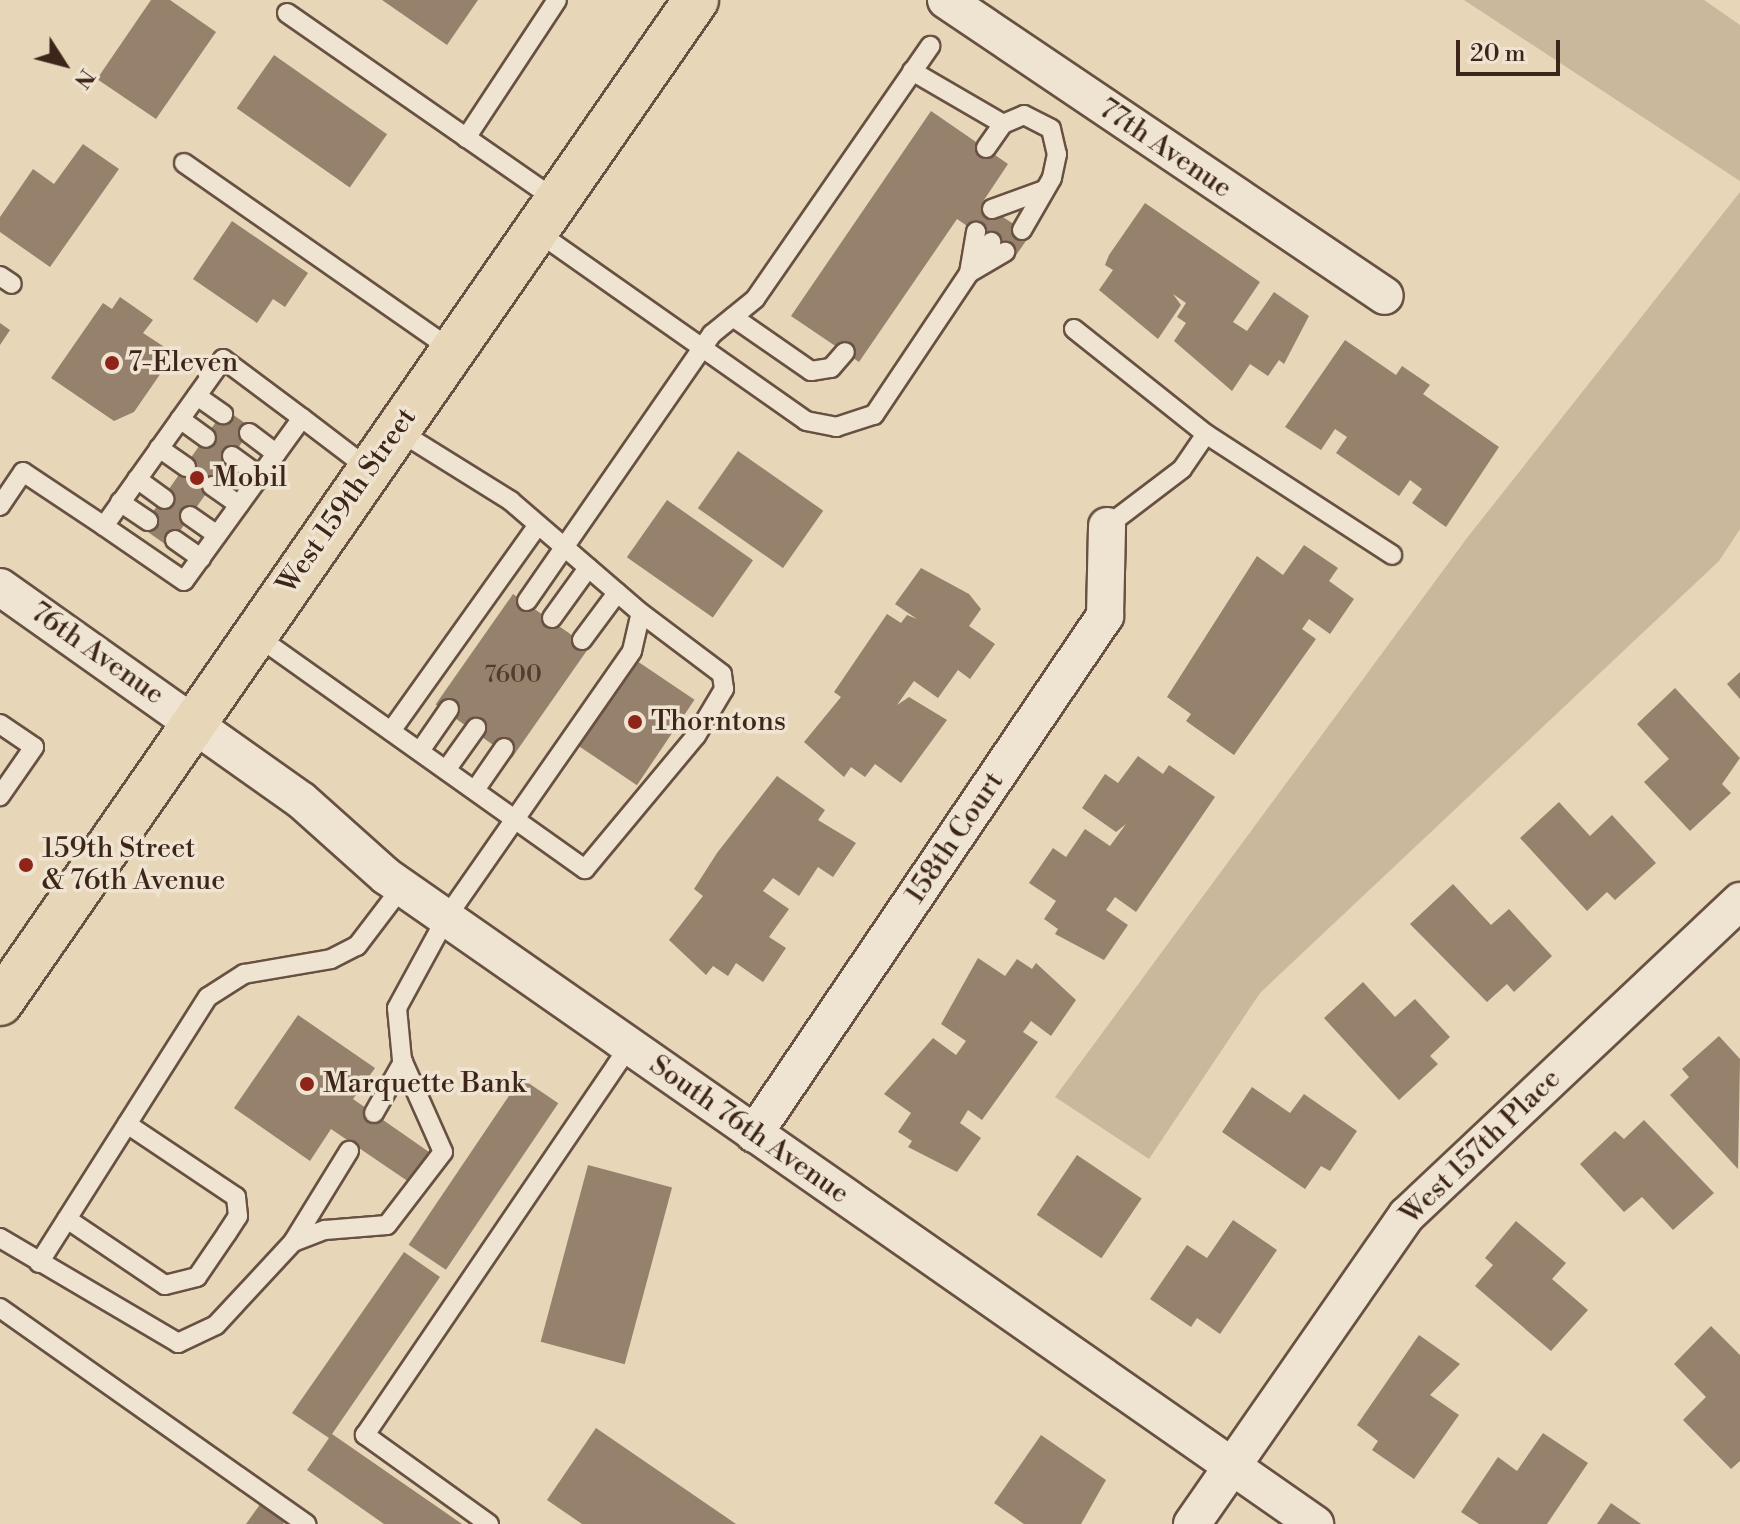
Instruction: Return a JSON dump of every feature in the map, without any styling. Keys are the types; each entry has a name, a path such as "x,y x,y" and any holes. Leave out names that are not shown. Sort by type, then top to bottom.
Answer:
{"main road":[{"name":"West 159th Street","path":"0,1003 696,0"}],"street":[{"name":"77th Avenue","path":"946,0 1385,296"},
{"name":"158th Court","path":"754,1134 1105,616 1107,526"},
{"name":"76th Avenue","path":"0,587 194,721"},
{"name":"South 76th Avenue","path":"194,721 402,887 1315,1524"},
{"name":"West 157th Place","path":"1192,1524 1407,1215 1740,901"}],"lane":[{"path":"466,138 557,0"},
{"path":"287,13 466,138 546,216 704,346 806,421 836,427 874,415 991,242"},
{"path":"527,601 704,346 755,299 930,46"},
{"path":"912,71 1003,124"},
{"path":"986,148 1003,124 1024,115 1051,129 1057,154 1044,190 1007,219 1044,190"},
{"path":"184,163 452,350"},
{"path":"733,317 811,371 831,368 845,352"},
{"path":"1074,329 1206,434 1392,555"},
{"path":"104,526 223,359 369,469"},
{"path":"197,396 223,414"},
{"path":"0,506 23,472 184,581 302,418"},
{"path":"180,419 206,438"},
{"path":"254,634 585,869 696,736 724,689 722,674 641,613 538,525 397,430"},
{"path":"249,433 276,453"},
{"path":"1107,526 1182,469 1206,434"},
{"path":"159,448 186,467"},
{"path":"232,456 260,476"},
{"path":"137,479 165,499"},
{"path":"212,486 239,505"},
{"path":"120,502 148,521"},
{"path":"190,516 217,535"},
{"path":"391,731 538,525"},
{"path":"175,540 201,558"},
{"path":"552,618 588,568"},
{"path":"582,640 617,593"},
{"path":"293,1242 325,1230 387,1225 443,1152 403,1062 397,1008 446,918 632,651 641,613"},
{"path":"420,751 449,709"},
{"path":"0,724 34,747 0,796"},
{"path":"446,770 476,728"},
{"path":"475,790 504,748"},
{"path":"39,1263 127,1124 225,981 331,959 357,946 402,887"},
{"path":"489,1524 365,1435 629,1047"},
{"path":"374,1113 403,1062"},
{"path":"67,1219 165,1285 197,1277 238,1216 236,1197 127,1124"},
{"path":"0,1238 178,1343 216,1325 293,1242 349,1151"},
{"path":"0,1308 306,1524"}],"shaded area":[{"path":"1464,0 1704,0 1740,25 1740,181"},
{"path":"1740,192 1740,529 1719,561 1260,993 1149,1159 1055,1097 1467,538"}],"building":[{"path":"151,0 170,0 216,32 156,119 97,79"},
{"path":"382,0 478,0 447,45"},
{"path":"274,55 387,134 350,187 237,108"},
{"path":"931,111 1008,164 982,203 1030,235 1014,258 957,219 859,362 791,316"},
{"path":"83,144 119,169 50,267 0,232 0,217 33,169 54,184"},
{"path":"1145,203 1260,282 1233,322 1247,331 1274,292 1309,316 1284,364 1279,360 1268,376 1250,364 1232,391 1174,341 1186,323 1177,317 1186,303 1173,294 1181,305 1158,339 1099,290 1113,270 1105,265 1109,255"},
{"path":"232,221 308,273 285,307 273,299 257,323 193,279"},
{"name":"7-Eleven","path":"120,297 153,320 143,333 166,348 163,370 134,412 114,421 51,378 103,303 112,309"},
{"path":"0,323 10,330 0,345"},
{"path":"1345,340 1396,375 1402,366 1430,385 1423,394 1499,447 1446,527 1412,503 1422,489 1410,480 1399,496 1336,453 1347,437 1335,429 1321,450 1285,427"},
{"name":"Mobil","path":"225,409 252,428 169,547 142,528"},
{"path":"738,451 823,511 783,568 698,508"},
{"path":"667,500 753,560 713,618 627,557"},
{"path":"1304,545 1338,568 1329,581 1354,599 1330,634 1309,619 1302,629 1316,639 1234,755 1186,721 1191,714 1167,697 1257,556 1283,575"},
{"path":"921,568 969,594 981,609 969,626 995,644 970,679 958,670 938,698 914,681 897,705 909,697 947,720 901,783 875,764 865,777 851,767 844,777 804,742 841,697 834,692 887,614 901,623 907,615 917,619 895,604"},
{"name":"Thorntons","path":"513,594 589,647 512,758 436,705"},
{"name":"Thorntons","path":"634,659 695,700 637,785 576,744"},
{"path":"1740,672 1740,699 1727,684"},
{"path":"1675,688 1740,758 1722,784 1731,793 1690,831 1644,782 1669,759 1637,724"},
{"path":"1138,756 1163,774 1169,765 1215,797 1136,912 1115,897 1106,910 1128,925 1104,960 1055,934 1058,929 1044,919 1056,901 1029,883 1053,848 1066,857 1085,829 1110,846 1126,824 1116,832 1082,808 1105,774 1118,783"},
{"path":"777,776 825,810 818,820 856,843 833,877 818,867 799,896 773,878 763,891 789,909 769,937 786,948 763,982 736,963 728,976 713,966 706,975 669,940 703,896 694,889 717,853"},
{"path":"1559,802 1590,836 1612,815 1656,863 1615,900 1607,892 1587,911 1520,838"},
{"path":"1453,884 1491,925 1509,909 1552,956 1514,992 1507,984 1487,1002 1410,924"},
{"path":"978,958 1005,976 1017,959 1032,969 1036,963 1076,1000 1051,1036 1031,1021 1023,1032 1038,1042 982,1120 968,1110 960,1123 981,1138 957,1172 908,1147 912,1141 898,1132 911,1113 884,1094 933,1038 956,1055 966,1041 941,1024"},
{"path":"1363,982 1395,1017 1415,999 1450,1037 1430,1056 1438,1064 1399,1100 1324,1018"},
{"name":"Marquette Bank","path":"298,1015 375,1068 353,1099 429,1152 409,1182 331,1129 310,1161 234,1108"},
{"path":"1719,1036 1740,1059 1738,1169 1670,1095 1689,1077 1682,1069"},
{"path":"521,1078 558,1103 446,1270 409,1245"},
{"path":"1252,1087 1290,1113 1304,1094 1357,1131 1330,1171 1321,1166 1305,1189 1222,1132"},
{"path":"1644,1120 1714,1193 1673,1230 1642,1197 1624,1212 1580,1164 1615,1131 1624,1139"},
{"path":"1077,1155 1142,1199 1101,1258 1037,1215"},
{"path":"588,1165 672,1188 625,1364 541,1342"},
{"path":"1233,1220 1277,1250 1220,1334 1197,1318 1191,1327 1150,1299 1187,1245 1207,1258"},
{"path":"1516,1221 1566,1263 1552,1279 1588,1310 1551,1351 1475,1286 1493,1265 1485,1258"},
{"path":"404,1252 440,1277 332,1434 462,1524 384,1524 307,1470 329,1438 292,1413"},
{"path":"1711,1326 1740,1355 1740,1461 1731,1469 1683,1420 1706,1397 1674,1364"},
{"path":"1419,1335 1460,1364 1430,1395 1459,1415 1414,1479 1372,1450 1378,1441 1357,1425"},
{"path":"596,1428 736,1524 582,1524 547,1500"},
{"path":"1543,1433 1588,1463 1547,1524 1479,1524 1461,1512 1498,1457 1517,1471"},
{"path":"1041,1435 1106,1480 1081,1524 1024,1524 994,1503"},
{"path":"261,1503 286,1520 283,1524 246,1524"},
{"path":"1611,1503 1641,1524 1597,1524"}],"place":[{"name":"7-Eleven","path":"112,363"},
{"name":"Mobil","path":"197,478"},
{"name":"Thorntons","path":"635,722"},
{"name":"159th Street & 76th Avenue","path":"26,865"},
{"name":"Marquette Bank","path":"307,1084"}]}
